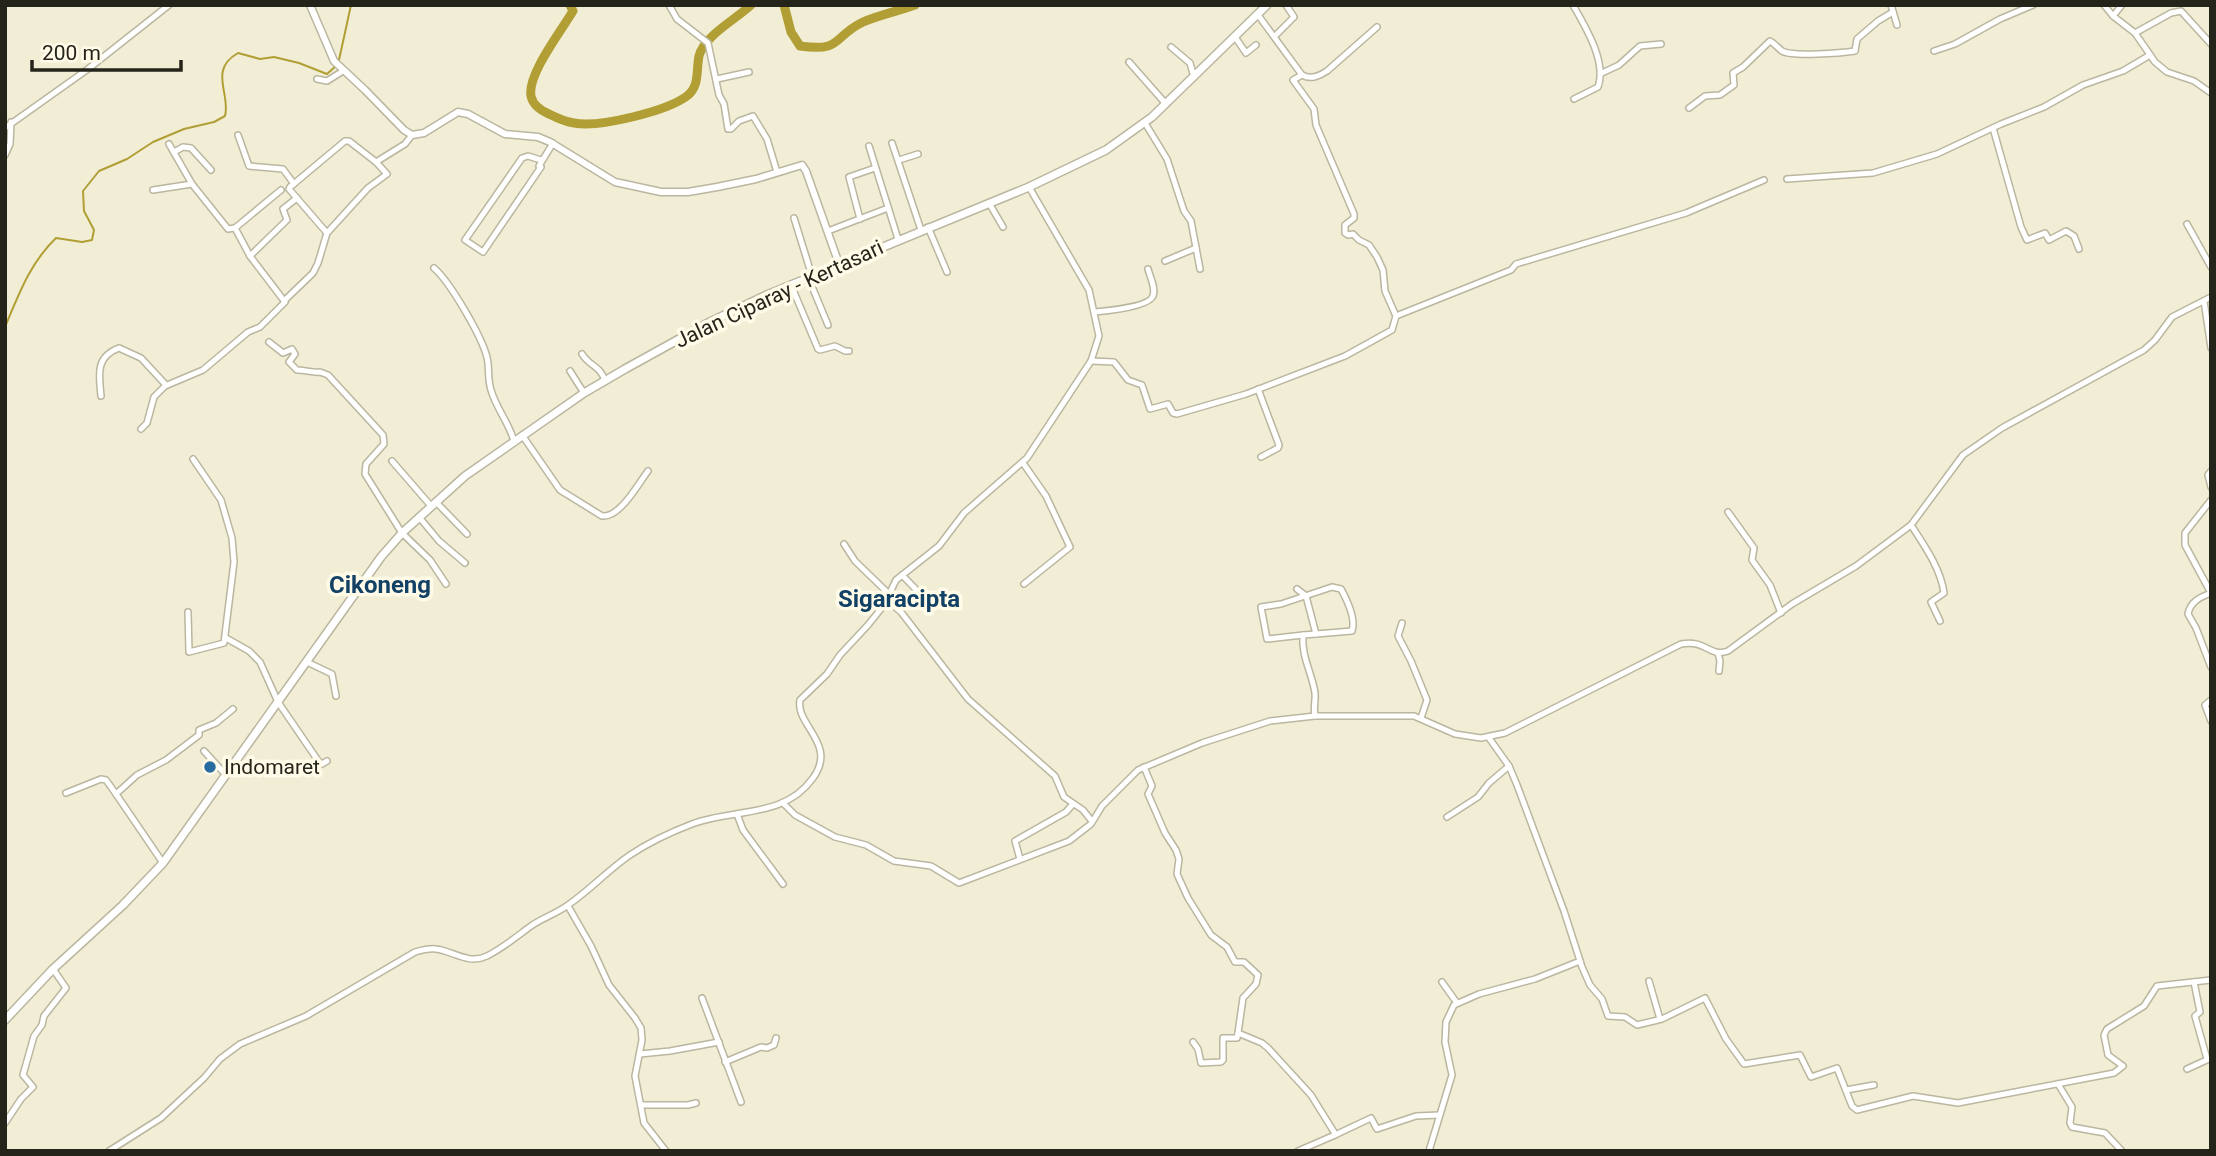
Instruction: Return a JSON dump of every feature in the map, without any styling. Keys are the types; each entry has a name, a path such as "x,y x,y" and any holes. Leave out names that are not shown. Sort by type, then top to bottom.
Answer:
{"main road":[{"name":"Jalan Ciparay - Kertasari","path":"5,1020 53,969 133,895 163,863 381,557 402,533 465,476 584,393 710,322 839,264 1029,187 1088,160 1145,123 1268,5"}],"street":[{"path":"5,128 88,69 169,5"},
{"path":"310,5 324,32 334,61 412,135 424,133 461,112 505,134 538,137 553,143 615,182 661,192 688,192 717,187 756,179 799,164 804,166 839,264"},
{"path":"669,5 673,14 688,29 708,43 728,129 741,120 754,117 766,139 777,172"},
{"path":"1275,36 1294,17 1286,5"},
{"path":"1573,5 1602,72 1600,85 1574,99"},
{"path":"1934,51 1955,44 2000,19 2034,5"},
{"path":"2104,5 2113,16 2135,33 2155,62 2167,72 2194,81 2211,93"},
{"path":"2113,16 2122,5"},
{"path":"1689,108 1705,96 1720,95 1734,85 1732,74 1770,41 1789,53 1832,54 1855,51 1857,39 1892,8 1897,25"},
{"path":"2135,33 2171,13 2180,12 2211,44"},
{"path":"1258,15 1306,78 1319,77 1377,27"},
{"path":"1235,37 1246,53 1256,45"},
{"path":"1602,72 1619,65 1640,46 1661,44"},
{"path":"1171,47 1190,63 1194,77"},
{"path":"1586,57 1595,53"},
{"path":"1787,179 1872,173 1937,154 2044,107 2083,85 2123,71 2150,55"},
{"path":"1129,62 1166,104"},
{"path":"317,79 327,80 342,70"},
{"path":"716,79 748,72"},
{"path":"1091,361 1114,362 1128,380 1143,387 1148,407 1153,409 1169,405 1175,414 1258,389 1345,356 1392,330 1396,316 1385,292 1382,270 1374,251 1353,234 1347,235 1344,230 1354,214 1316,125 1314,109 1293,80 1302,75"},
{"path":"5,155 10,144 12,122"},
{"path":"1145,123 1167,159 1184,211 1191,221 1200,269"},
{"path":"1993,128 2027,240 2045,233 2049,240 2066,231 2074,236 2079,249"},
{"path":"238,135 248,165 283,169 294,184"},
{"path":"376,162 405,144 412,135"},
{"path":"141,429 147,422 153,397 166,385 203,370 251,330 260,327 313,273 327,233 368,188 387,174 376,162 347,141 289,189 327,233"},
{"path":"541,160 528,156 522,158 465,240 483,252 541,167 541,160 553,143"},
{"path":"892,143 924,229 947,272"},
{"path":"169,144 192,184 228,229 234,228 281,190"},
{"path":"174,152 187,146 211,170"},
{"path":"869,146 898,239"},
{"path":"899,160 918,154"},
{"path":"860,219 849,177 875,168"},
{"path":"1396,316 1511,270 1514,264 1679,215 1764,180"},
{"path":"153,190 192,184"},
{"path":"109,1151 161,1118 204,1078 220,1059 247,1040 306,1016 415,951 434,949 457,957 486,957 501,950 533,925 568,906 631,854 699,822 750,813 783,803 792,799 813,779 820,764 818,744 799,708 800,700 827,674 840,655 868,625 902,575 939,546 964,513 1032,453 1091,361 1099,336 1089,290 1029,187"},
{"path":"250,256 287,220 283,209 297,198"},
{"path":"989,203 1003,227"},
{"path":"828,231 888,208"},
{"path":"793,218 810,277 828,325"},
{"path":"2187,224 2208,256 2211,267"},
{"path":"234,228 250,256 285,300"},
{"path":"1165,261 1196,248"},
{"path":"433,268 445,280 474,326 488,361 487,373 492,393 514,441"},
{"path":"1095,312 1117,310 1150,301 1153,287 1148,269"},
{"path":"791,285 818,349 835,346 849,351"},
{"path":"783,803 795,815 835,838 866,845 894,861 931,866 957,883 1069,841 1091,824 1091,820 1122,784 1144,768 1270,720 1315,716 1414,716 1455,734 1489,738 1505,733 1681,644 1693,642 1718,653 1728,651 1792,604 1856,566 1911,525 1963,455 2002,428 2144,350 2172,317 2211,297"},
{"path":"2204,301 2211,348"},
{"path":"269,342 277,353 284,353 289,349 294,352 289,362 297,370 306,369 328,376 383,435 384,444 366,464 364,471 402,533 430,560 446,584"},
{"path":"102,396 99,366 105,356 119,348 141,358 166,385"},
{"path":"582,354 602,371 605,381"},
{"path":"570,372 584,393"},
{"path":"1258,389 1279,445 1261,457"},
{"path":"522,435 559,490 602,516 608,517 617,512 649,471"},
{"path":"188,612 189,652 223,644 226,638 234,562 231,533 221,500 193,458"},
{"path":"392,461 433,504 467,534"},
{"path":"1023,463 1054,509 1070,547 1024,584"},
{"path":"2211,471 2208,475 2211,487"},
{"path":"2211,500 2184,538 2185,545 2211,593 2197,599 2188,614 2211,667"},
{"path":"1728,512 1754,548 1752,561 1769,585 1782,613"},
{"path":"419,517 439,541 465,564"},
{"path":"1911,525 1928,552 1942,584 1944,593 1931,602 1940,621"},
{"path":"844,544 968,699 1050,770 1062,787 1064,797 1083,810 1091,820"},
{"path":"902,575 932,606"},
{"path":"1332,587 1341,589 1352,619 1352,631 1267,639 1260,610 1307,596 1332,587"},
{"path":"1297,589 1307,596 1316,634"},
{"path":"1402,623 1398,636 1427,700 1421,718"},
{"path":"1303,635 1307,668 1316,695 1313,704 1315,716"},
{"path":"226,638 249,651 260,662 278,702 319,762 322,764 327,761"},
{"path":"1718,653 1719,671"},
{"path":"307,662 332,674 336,696"},
{"path":"2211,700 2205,705 2211,721"},
{"path":"116,794 137,775 166,760 199,735 199,730 216,723 233,709"},
{"path":"1489,738 1508,766 1564,911 1580,961 1590,985 1602,999 1608,1016 1625,1017 1637,1025 1660,1019 1705,998 1726,1040 1744,1064 1800,1055 1811,1077 1838,1069 1852,1106 1861,1110 1913,1096 1958,1103 2101,1077 2120,1069 2122,1065 2108,1055 2105,1031 2144,1006 2157,986 2211,980"},
{"path":"204,751 226,775"},
{"path":"1447,817 1478,797 1508,766"},
{"path":"1144,768 1152,786 1147,794 1176,850 1179,859 1177,874 1188,898 1211,935 1228,949 1235,962 1244,962 1258,975 1256,984 1243,998 1237,1038 1223,1038 1223,1060 1201,1063 1198,1049 1193,1042"},
{"path":"66,793 102,779 106,780 163,863"},
{"path":"1020,859 1014,842 1066,813 1073,804"},
{"path":"737,814 743,830 783,884"},
{"path":"568,906 609,985 641,1028 640,1054 635,1076 644,1123 666,1151"},
{"path":"1429,1151 1452,1070 1447,1056 1446,1022 1449,1012 1457,1003 1535,979 1580,961"},
{"path":"5,1123 21,1099 33,1087 23,1075 33,1038 47,1011 66,988 53,969"},
{"path":"1649,981 1660,1019"},
{"path":"1442,982 1457,1003"},
{"path":"2187,1069 2209,1059 2195,1016 2200,1012 2194,982"},
{"path":"702,998 741,1102"},
{"path":"1238,1033 1262,1043 1277,1057 1311,1095 1335,1135"},
{"path":"725,1062 761,1046 771,1047 776,1038"},
{"path":"640,1054 719,1042"},
{"path":"1846,1090 1874,1084"},
{"path":"2059,1084 2073,1109 2070,1125 2105,1133 2122,1151"},
{"path":"642,1105 696,1103"},
{"path":"1298,1151 1371,1118 1377,1129 1416,1116 1439,1115"}],"waterway":[{"path":"339,60 351,5"},
{"path":"570,5 573,11 539,65 531,87 531,96 536,105 546,113 568,122 585,124 615,121 649,112 687,96 696,83 702,49 713,35 751,5"},
{"path":"784,5 791,32 800,46 814,47 831,45 863,22 915,5"},
{"path":"5,327 32,268 56,238 82,242 92,240 94,230 84,211 83,191 99,171 127,159 153,142 225,116 222,75 229,60 238,53 260,59 274,57 327,74 337,65"}],"place":[{"name":"Indomaret","path":"210,767"}],"district":[{"name":"Cikoneng","path":"380,585"},
{"name":"Sigaracipta","path":"899,599"}]}
